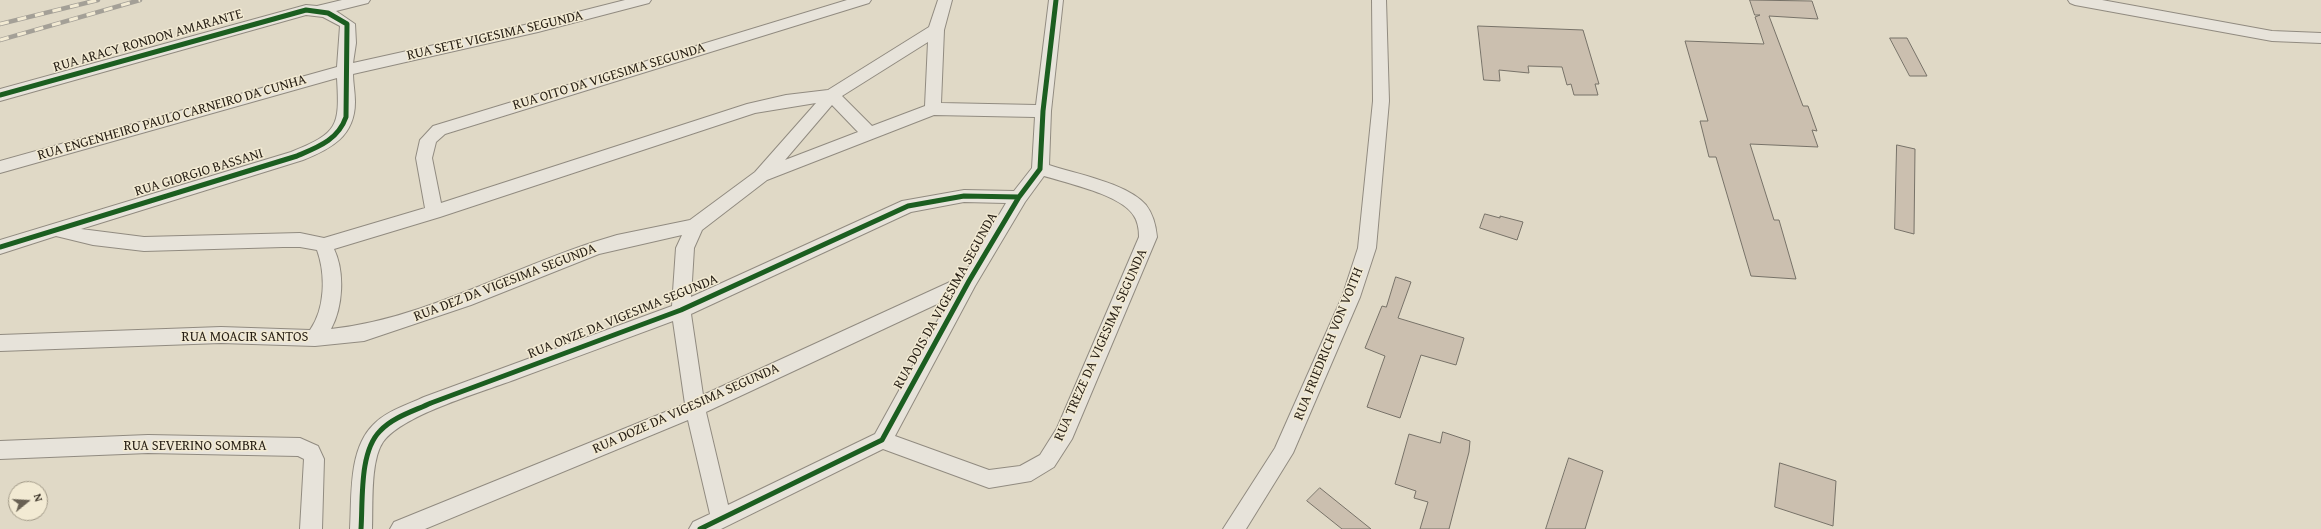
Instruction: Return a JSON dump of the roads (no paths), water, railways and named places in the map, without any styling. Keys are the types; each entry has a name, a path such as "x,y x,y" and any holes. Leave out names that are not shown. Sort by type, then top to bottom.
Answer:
{"street":[{"name":"RUA ARACY RONDON AMARANTE","path":"0,95 306,10 320,10 363,0"},
{"name":"RUA SETE VIGESIMA SEGUNDA","path":"345,70 523,31 644,0"},
{"name":"RUA OITO DA VIGESIMA SEGUNDA","path":"434,212 424,158 428,140 439,130 864,0"},
{"path":"933,109 936,30 944,0"},
{"path":"1040,169 1043,111 1056,0"},
{"name":"RUA FRIEDRICH VON VOITH","path":"1234,529 1283,453 1351,297 1367,248 1381,101 1379,0"},
{"path":"2075,0 2272,36 2321,38"},
{"name":"RUA ARACY RONDON AMARANTE","path":"320,10 337,16 347,24 350,42 345,70"},
{"path":"721,518 695,408 681,310 685,248 695,226 761,176 832,95 936,30"},
{"name":"RUA ENGENHEIRO PAULO CARNEIRO DA CUNHA","path":"0,167 345,70"},
{"name":"RUA GIORGIO BASSANI","path":"0,247 297,156 331,142 342,128 348,108 345,70"},
{"path":"56,230 93,238 144,244 300,240 324,245 434,212 753,108 786,101 832,95"},
{"path":"832,95 869,133"},
{"path":"761,176 933,109 1043,111"},
{"name":"RUA DOIS DA VIGESIMA SEGUNDA","path":"882,440 969,281 1019,197 1040,169"},
{"name":"RUA TREZE DA VIGESIMA SEGUNDA","path":"882,440 989,479 1024,475 1030,472 1048,461 1065,433 1148,237 1147,223 1138,207 1119,195 1040,169"},
{"name":"RUA ONZE DA VIGESIMA SEGUNDA","path":"361,529 368,450 379,432 395,420 431,404 681,310 908,206 964,196 1019,197"},
{"name":"RUA DEZ DA VIGESIMA SEGUNDA","path":"315,338 364,333 464,300 594,249 616,242 695,226"},
{"name":"RUA MOACIR SANTOS","path":"0,343 221,335 315,338 327,319 329,307 330,261 324,245"},
{"name":"RUA DOZE DA VIGESIMA SEGUNDA","path":"401,529 695,408 969,281"},
{"path":"700,529 882,440"},
{"name":"RUA SEVERINO SOMBRA","path":"0,450 148,444 300,447 311,452 314,459 311,529"}],"railway":[{"path":"0,24 98,0"},
{"path":"0,40 140,0"}]}
